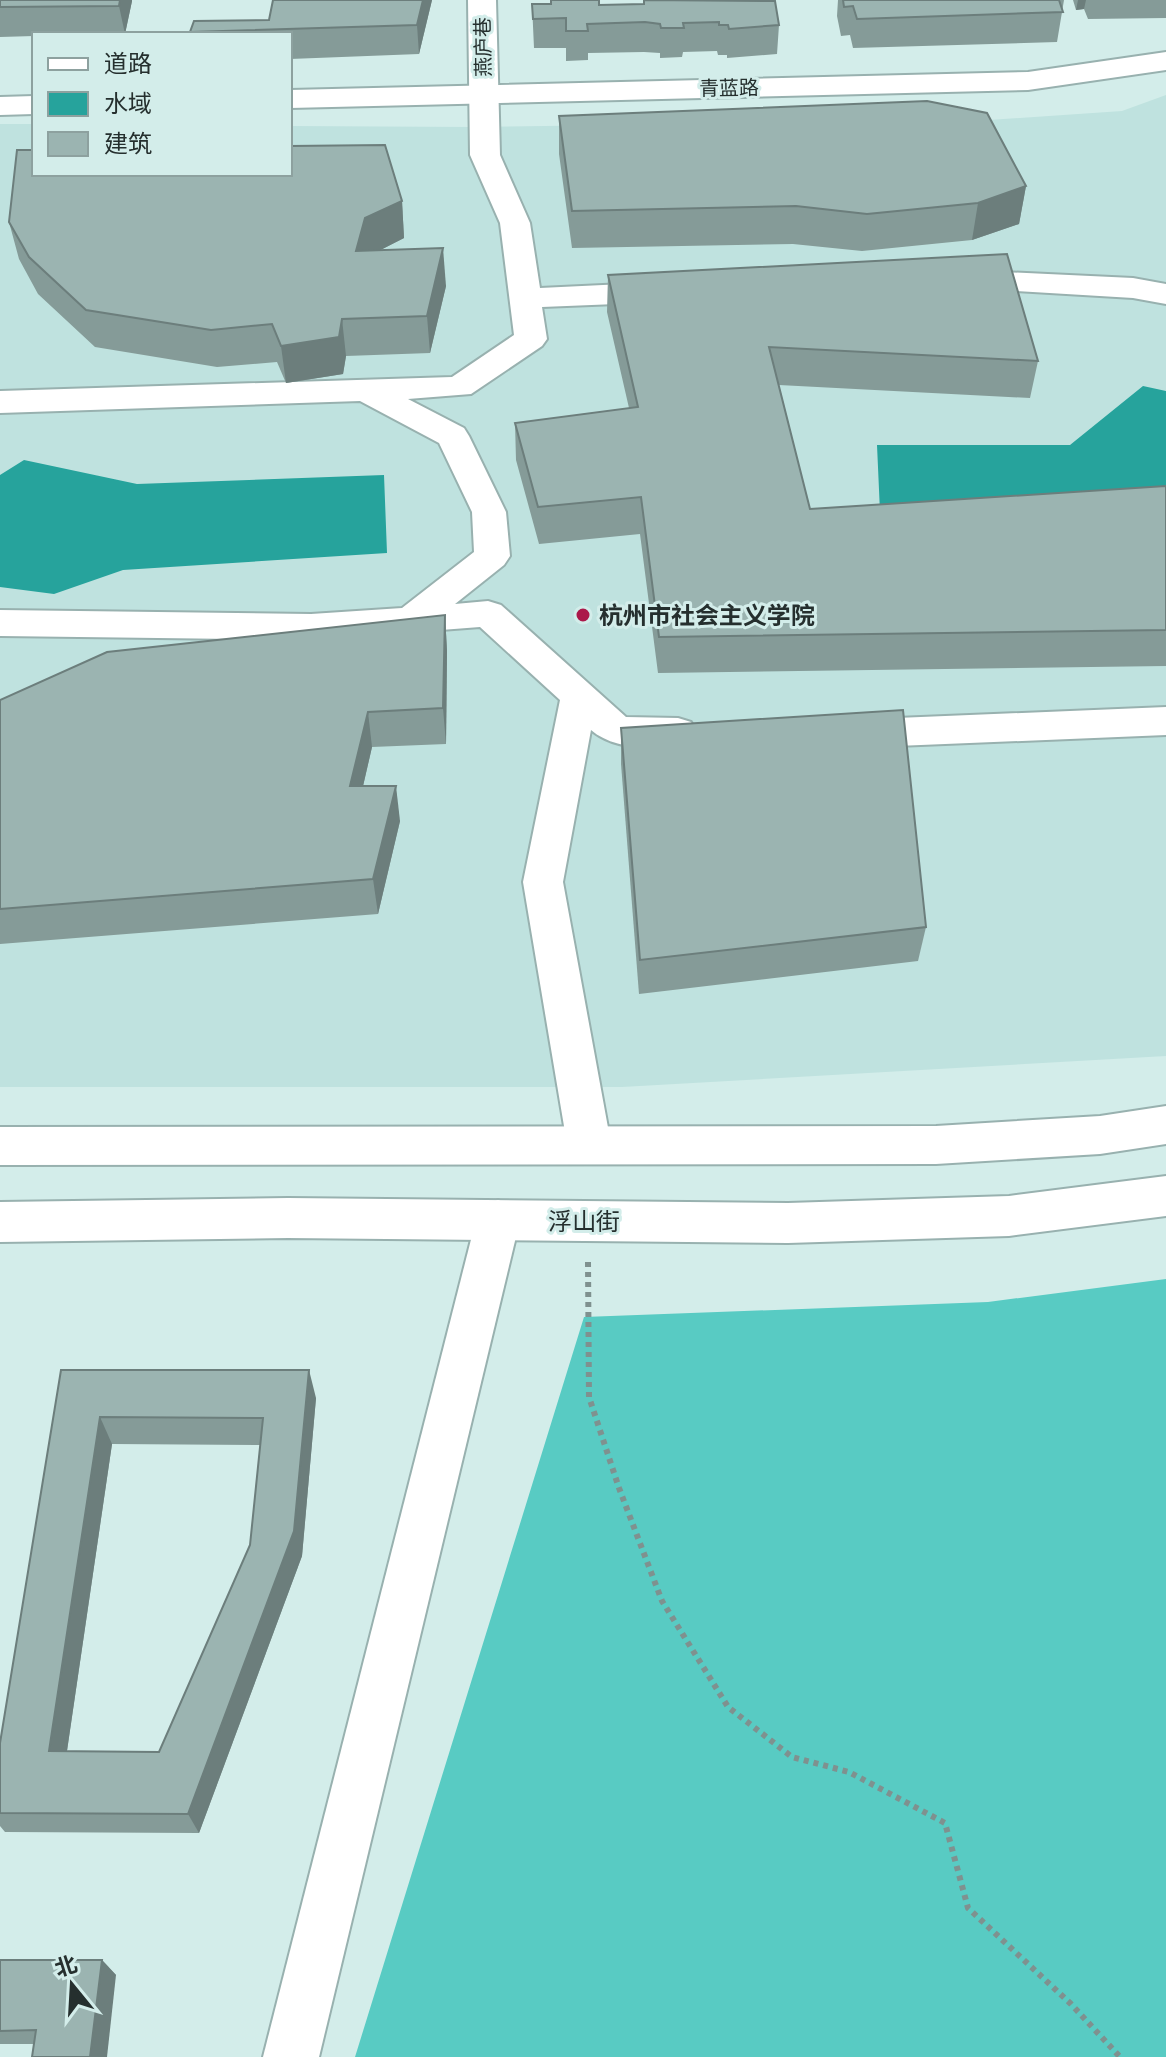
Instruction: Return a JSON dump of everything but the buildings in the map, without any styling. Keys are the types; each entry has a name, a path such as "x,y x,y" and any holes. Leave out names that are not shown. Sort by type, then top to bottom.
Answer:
{"main road":[{"name":"青蓝路","path":"292,99 1028,81 1166,61"},
{"path":"0,106 32,105"},
{"path":"0,1146 936,1145 1100,1135 1166,1125"},
{"name":"浮山街","path":"0,1222 288,1218 788,1223 1009,1216 1166,1196"}],"street":[{"name":"燕庐巷","path":"366,390 459,387 531,339 515,223 485,155 482,0"},
{"path":"929,280 1133,288 1166,294"},
{"path":"525,298 696,291"},
{"path":"0,402 366,390 452,436 489,512 492,556 410,620"},
{"path":"0,428 90,401"},
{"path":"0,623 311,627 488,614 617,731 708,733"},
{"path":"579,696 543,882 589,1144"},
{"path":"814,736 1166,721"},
{"path":"291,2057 498,1220"}],"path":[{"path":"588,1221 589,1397 619,1488 662,1601 728,1707 792,1757 849,1772 945,1823 968,1908 1071,2004 1120,2057"}],"shaded area":[{"name":"杭州市社会主义学院","path":"1166,95 1166,1056 622,1087 0,1087 0,124 32,124 32,176 292,176 292,126 471,127 989,120 1122,111"},
{"path":"1166,1279 1166,2057 355,2057 584,1317 988,1302"}],"water":[{"path":"1143,386 1166,391 1166,506 880,512 877,445 1070,445"},
{"path":"24,460 137,484 384,475 387,553 123,570 54,594 0,587 0,475"}],"place":[{"name":"杭州市社会主义学院","path":"583,615"}]}
